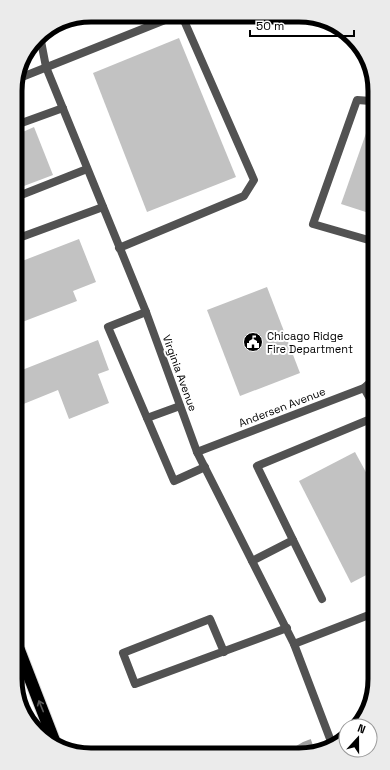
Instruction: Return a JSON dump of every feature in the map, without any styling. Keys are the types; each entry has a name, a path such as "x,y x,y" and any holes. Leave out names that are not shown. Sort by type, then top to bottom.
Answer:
{"highway":[{"path":"22,658 52,735"}],"street":[{"path":"24,76 160,22"},
{"path":"119,248 244,196 254,180 185,22"},
{"name":"Virginia Avenue","path":"41,43 46,67 146,312 198,452 294,644 330,740"},
{"path":"368,101 357,100 313,224 368,240"},
{"path":"22,123 63,108"},
{"path":"22,195 87,169"},
{"path":"22,237 103,207"},
{"path":"146,312 108,327 174,481 205,467"},
{"name":"Andersen Avenue","path":"198,452 364,388 368,384"},
{"path":"364,388 368,395"},
{"path":"147,418 180,406"},
{"path":"322,599 257,466 368,420"},
{"path":"252,561 293,540"},
{"path":"294,644 368,616"},
{"path":"224,652 210,619 123,653 135,684 224,652 286,628"}],"water":[{"path":"338,729 338,735 329,741 312,747 293,748 303,742"}],"pier":[{"path":"338,726 338,735 329,741 313,747 310,737"}],"building":[{"path":"179,38 236,177 147,212 93,73"},
{"path":"34,127 53,175 22,187 22,132"},
{"path":"368,128 368,213 341,204"},
{"path":"79,239 96,282 73,291 77,301 22,322 22,261"},
{"name":"Chicago Ridge Fire Department","path":"267,287 300,373 240,396 207,310"},
{"path":"98,340 109,370 98,374 109,403 69,419 58,390 22,405 22,370"},
{"path":"355,452 368,476 368,574 351,583 299,481"}],"place":[{"name":"Chicago Ridge Fire Department","path":"253,342"}]}
